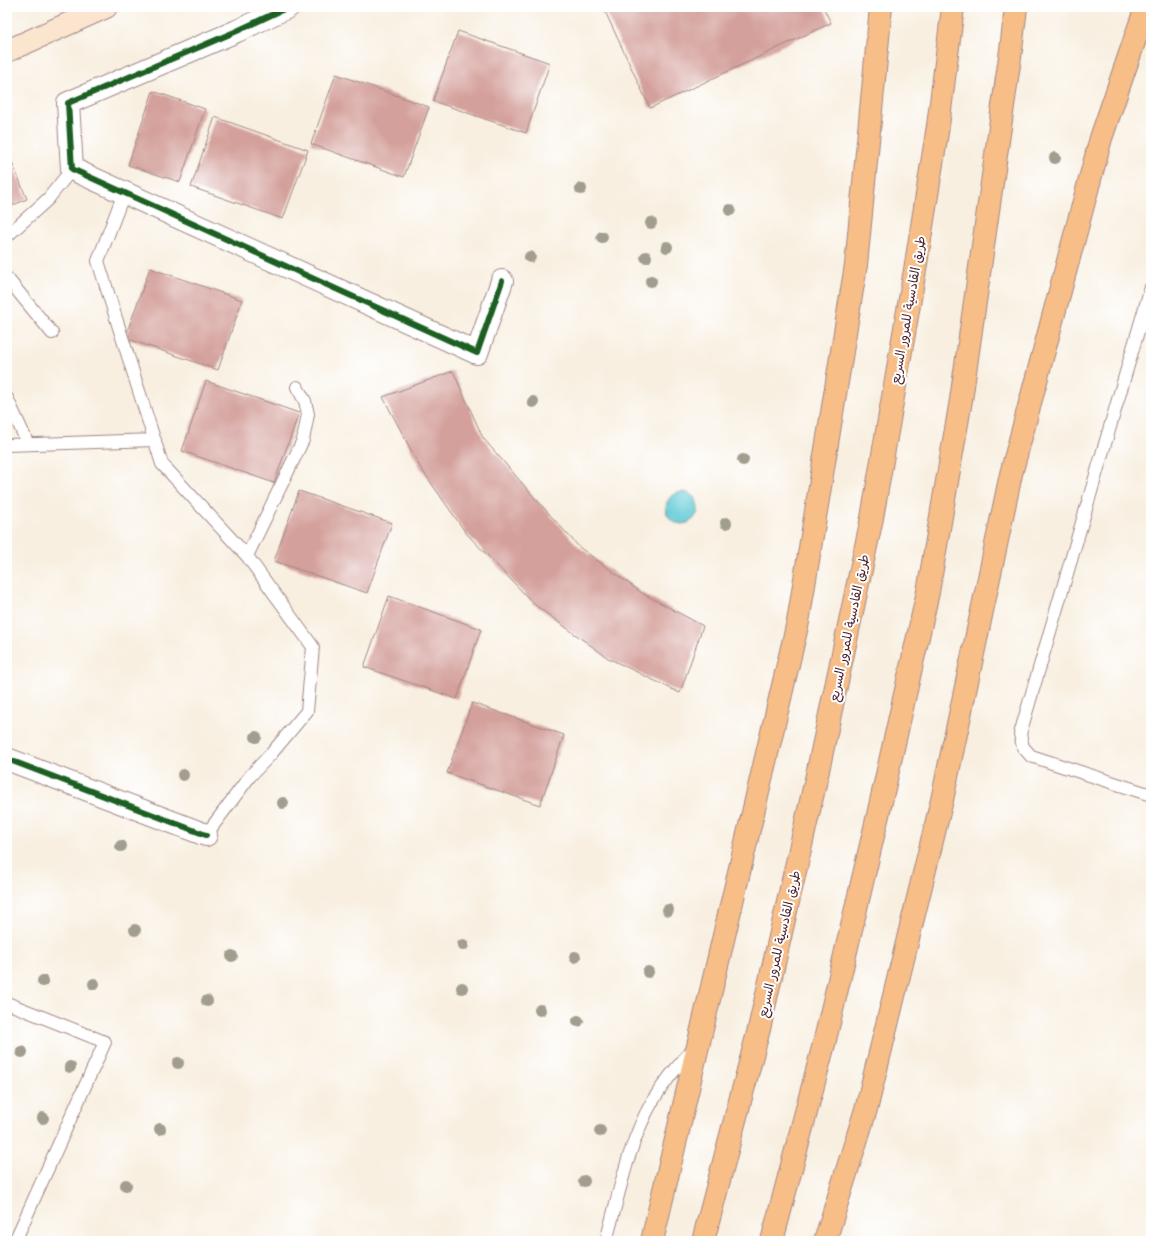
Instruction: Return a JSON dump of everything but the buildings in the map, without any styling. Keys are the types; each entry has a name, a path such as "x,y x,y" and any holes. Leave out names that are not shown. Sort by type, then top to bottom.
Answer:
{"highway":[{"path":"652,1241 798,622 856,265 881,7"},
{"name":"طريق القادسية للمرور السريع","path":"703,1241 761,1022 817,776 872,518 915,270 938,126 954,7"},
{"path":"772,1241 824,1044 880,807 928,592 961,400 1016,7"},
{"path":"825,1241 867,1106 940,808 1013,466 1101,138 1146,7"}],"street":[{"path":"7,52 106,7"},
{"path":"288,7 237,31 68,103 72,169 477,353 502,281"},
{"path":"7,759 206,835"}],"lane":[{"path":"7,236 48,199 72,169"},
{"path":"124,193 98,261 162,464 246,556 313,646 307,711 271,754 250,776 206,835"},
{"path":"7,278 52,332"},
{"path":"1151,287 1020,734 1023,747 1031,756 1151,795"},
{"path":"246,556 304,440 308,414 306,401 297,387"},
{"path":"7,398 28,444"},
{"path":"7,445 155,440"},
{"path":"7,1003 104,1042 15,1241"},
{"path":"606,1241 631,1151 640,1126 666,1081 700,1042"}],"water":[{"path":"679,492 685,492 695,499 698,508 697,514 691,521 685,524 679,524 669,517 666,511 666,505 673,495"}],"cycle path":[{"path":"288,7 237,31 68,103 72,169 477,353 502,281"},
{"path":"7,759 206,835"}]}
